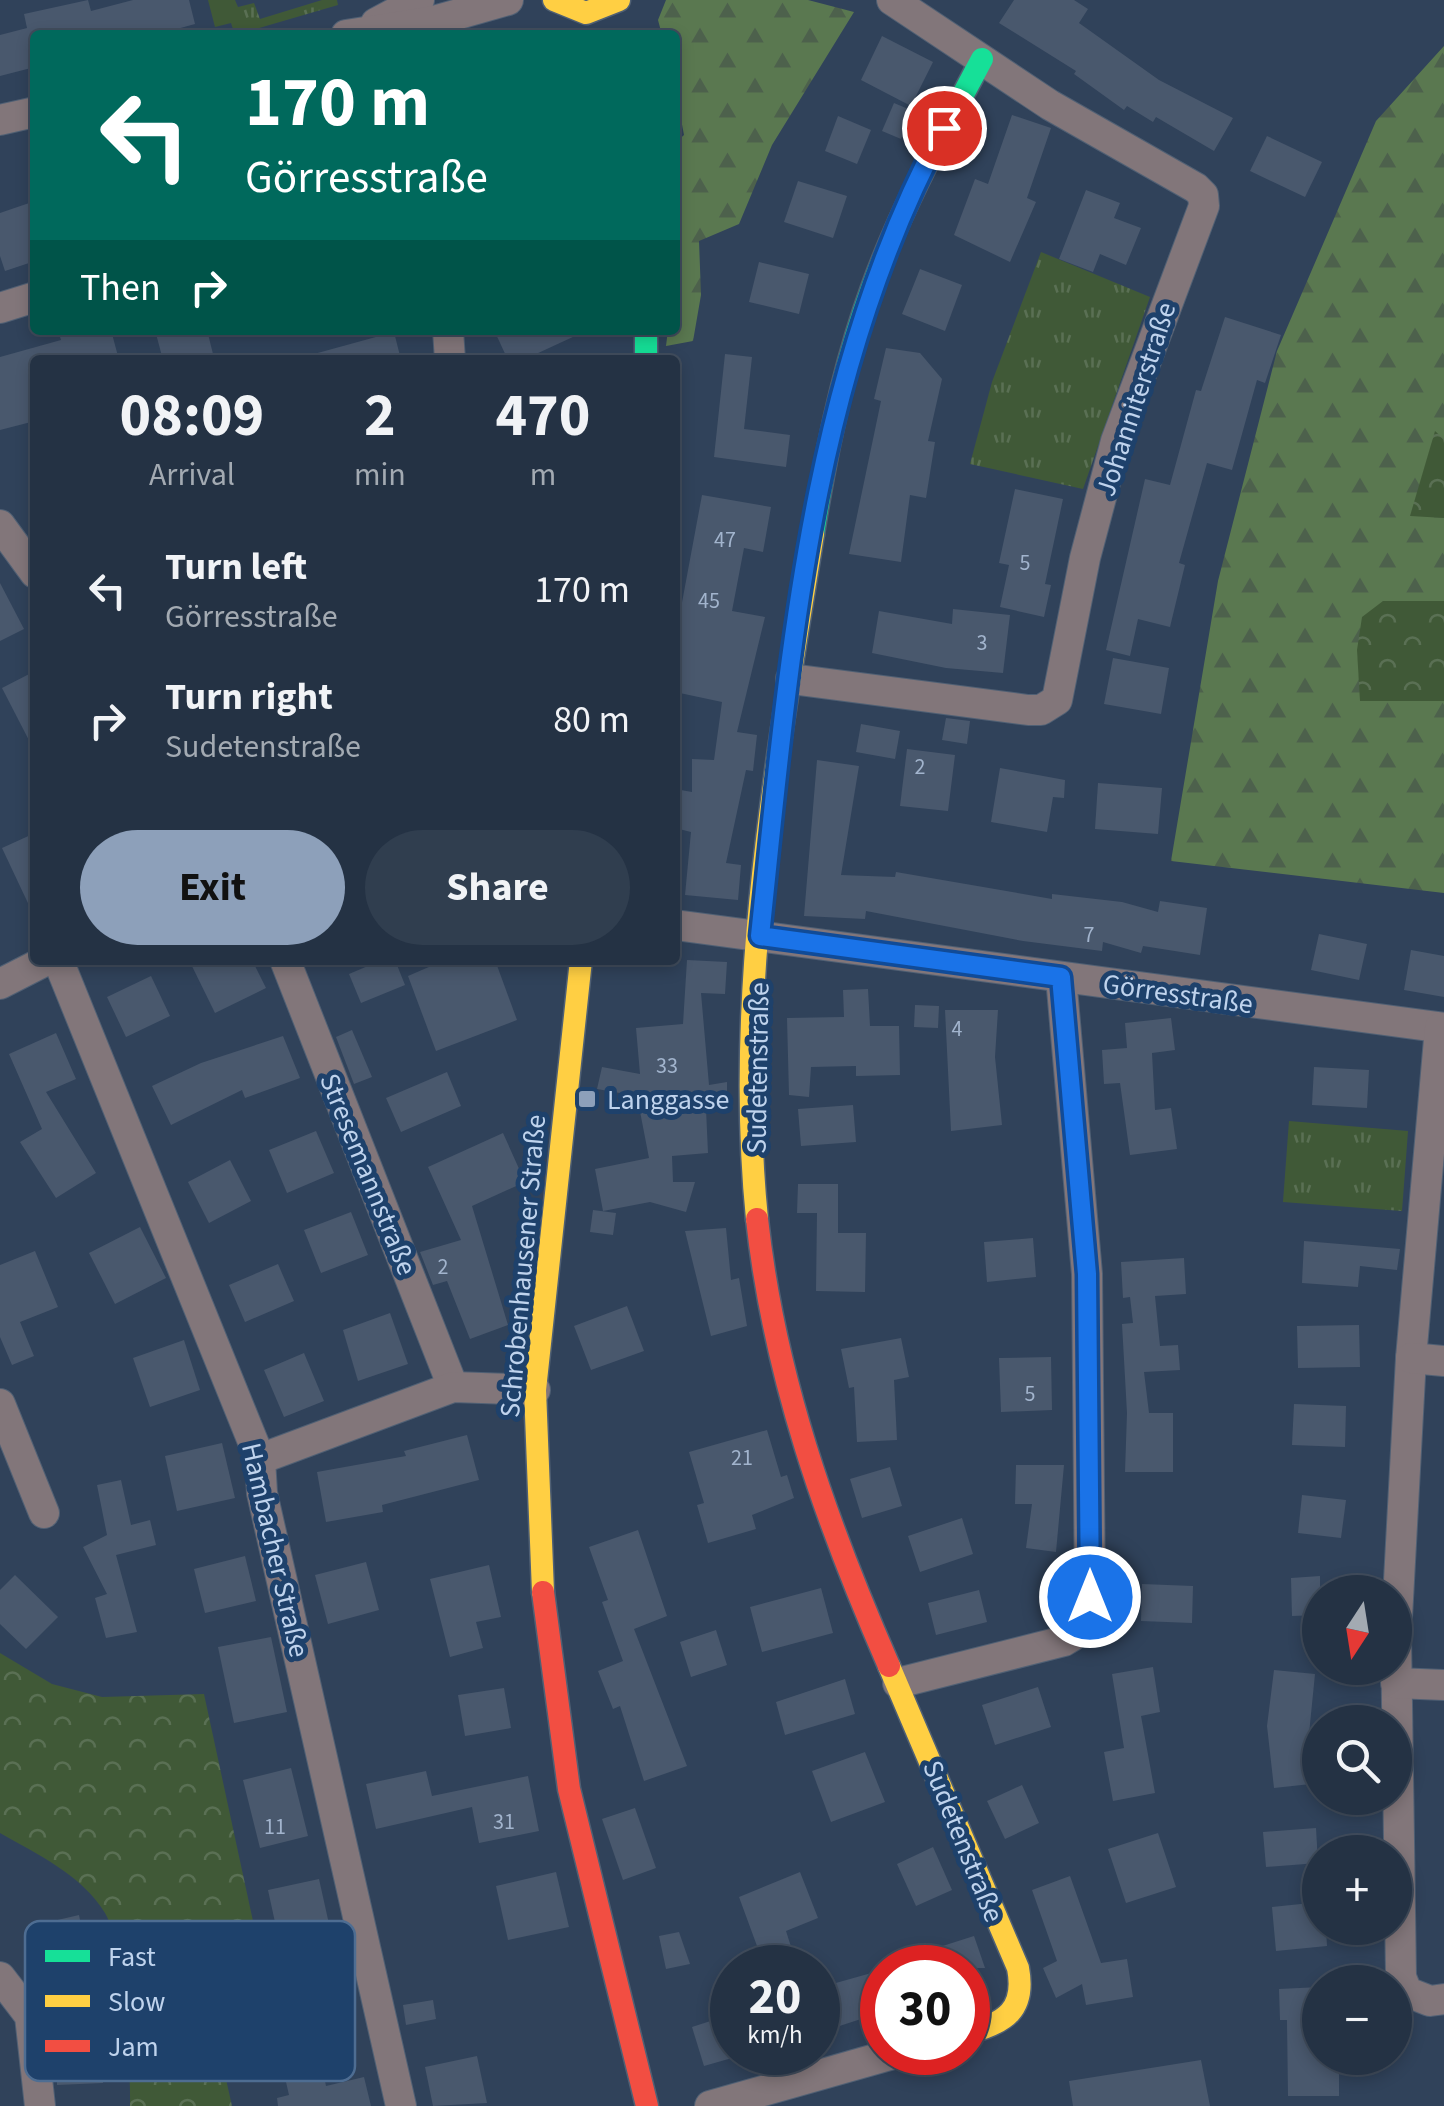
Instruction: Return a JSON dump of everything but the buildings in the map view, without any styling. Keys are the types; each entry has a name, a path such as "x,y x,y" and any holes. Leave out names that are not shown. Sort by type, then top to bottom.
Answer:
{"street":[{"path":"361,30 419,0"},
{"path":"372,30 434,21 508,0"},
{"name":"Johanniterstraße","path":"790,679 1028,710 1052,706 1060,691 1085,558 1116,441 1204,206 1203,195 892,0"},
{"path":"563,6 592,14 615,9"},
{"path":"563,6 582,30"},
{"name":"Sudetenstraße","path":"982,59 915,182 858,326 825,448 790,679 760,936 754,1080 756,1202 764,1275 814,1483 868,1622 978,1868 1021,1994 1015,2011 990,2027"},
{"path":"0,120 30,113"},
{"path":"0,308 30,299"},
{"path":"0,525 30,566"},
{"name":"Görresstraße","path":"680,926 1442,1028"},
{"path":"0,984 37,965"},
{"name":"Hambacher Straße","path":"60,965 260,1459 262,1494 401,2106"},
{"name":"Stresemannstraße","path":"287,965 453,1387"},
{"name":"Schrobenhausener Straße","path":"580,965 536,1390 542,1600 552,1694 569,1789 647,2106"},
{"path":"898,1683 1064,1642 1082,1629 1086,1618 1090,1597 1087,1274 1061,977"},
{"path":"1401,1575 1411,1358 1442,1028"},
{"path":"1411,1358 1444,1360"},
{"path":"260,1459 453,1387 536,1390"},
{"path":"0,1404 44,1513"},
{"path":"1412,1684 1444,1685"},
{"path":"1396,1685 1401,1978 1407,1992 1430,2002 1444,2000"},
{"path":"0,1978 25,2010"},
{"path":"710,2106 860,2063"},
{"path":"37,2081 40,2106"}],"green space":[{"path":"208,0 235,0 238,7 254,3 260,19 322,0 337,0 338,5 252,30 233,30 231,23 215,27"},
{"path":"666,0 808,0 854,12 772,145 739,224 699,241 701,295 693,341 666,346 667,335 680,335 680,139 684,135 680,114 680,30 661,30 658,20"},
{"path":"1444,46 1444,601 1383,601 1360,701 1444,701 1444,893 1171,861 1218,581 1277,351 1376,121"},
{"path":"1041,252 1150,297 1083,489 970,464 992,382"},
{"path":"1435,431 1444,439 1444,518 1410,516"},
{"path":"1383,601 1444,601 1444,701 1360,701 1357,650 1362,617"},
{"path":"1289,1121 1408,1131 1402,1211 1283,1202"},
{"path":"0,1653 52,1684 102,1697 204,1694 253,1921 108,1921 84,1887 0,1833"},
{"path":"129,2081 226,2081 232,2106 130,2106"}],"traffic: fast":[{"path":"813,534 836,410 872,288 909,200 982,59"},
{"path":"646,335 646,355"}],"traffic: slow":[{"path":"554,0 586,13 619,0"},
{"path":"757,1219 751,1134 755,962 773,789 813,534"},
{"path":"543,1592 535,1390 580,965"},
{"path":"889,1666 1018,1968 1020,1982 1015,2004 990,2026"}],"traffic: jam":[{"path":"757,1219 776,1335 806,1447 844,1557 889,1666"},
{"path":"543,1592 569,1789 647,2106"}],"place":[{"name":"Langgasse","path":"587,1099"}],"route":[{"path":"944,128 915,182 879,266 858,326 825,448 782,721 760,936 1061,977 1087,1274 1090,1597"}]}
